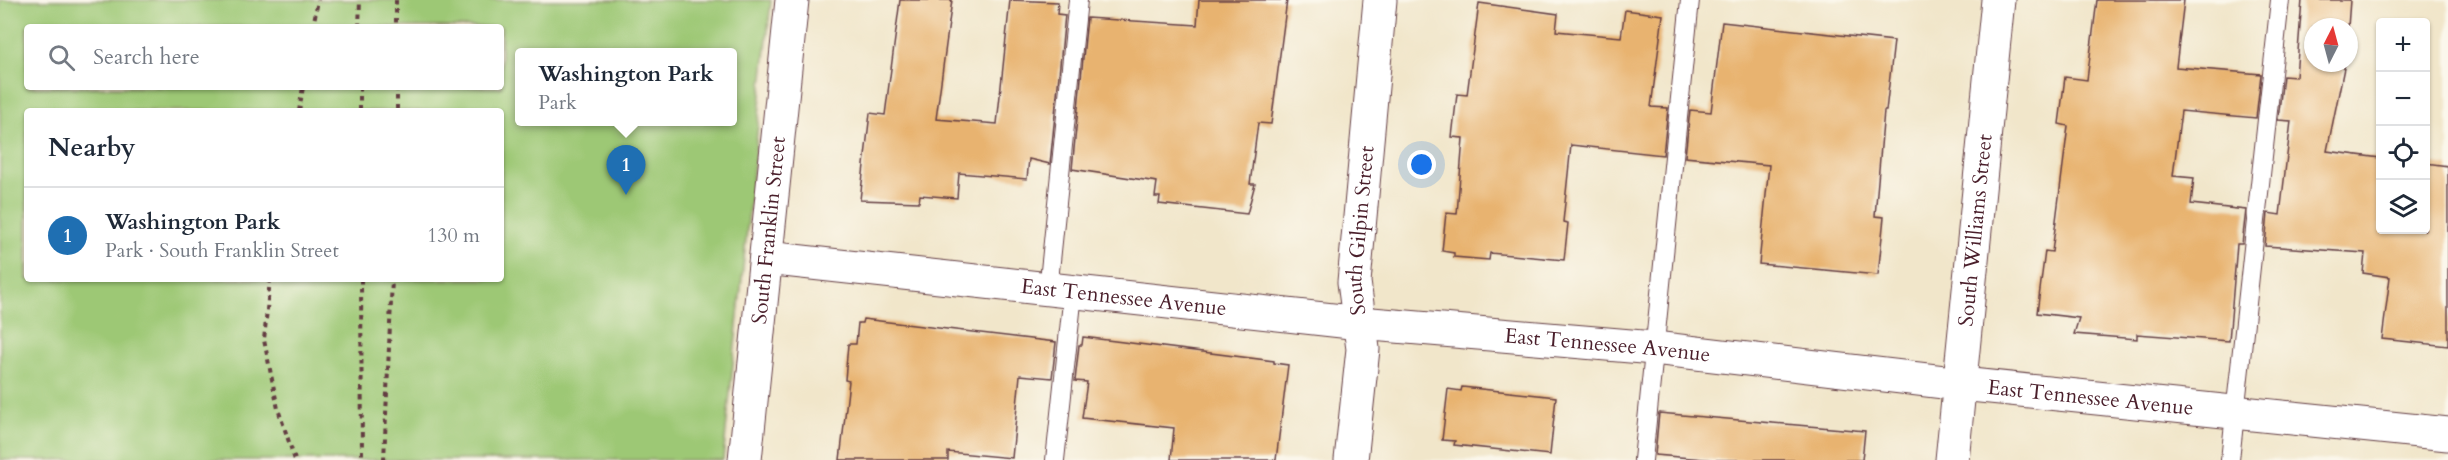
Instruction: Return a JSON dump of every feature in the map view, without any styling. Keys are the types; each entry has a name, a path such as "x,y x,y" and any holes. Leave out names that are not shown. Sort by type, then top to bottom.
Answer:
{"street":[{"name":"South Franklin Street","path":"745,460 792,0"},
{"name":"South Gilpin Street","path":"1351,460 1363,349 1354,282 1380,0"},
{"name":"South Williams Street","path":"1952,460 1998,0"},
{"name":"East Tennessee Avenue","path":"766,258 1360,323 1654,348 1961,384 2448,434"}],"lane":[{"path":"1055,460 1060,291 1078,0"},
{"path":"1643,460 1690,0"},
{"path":"2230,460 2280,0"}],"path":[{"path":"314,24 318,0"},
{"path":"359,24 360,0"},
{"path":"396,0 396,24"},
{"path":"300,108 302,90"},
{"path":"360,90 360,108"},
{"path":"397,90 397,108"},
{"path":"270,282 264,340 278,409 295,460"},
{"path":"361,282 362,460"},
{"path":"384,460 392,282"}],"green space":[{"path":"0,0 771,0 723,460 0,460"}],"building":[{"path":"900,0 952,0 936,119 997,124 1010,0 1058,2 1057,14 1065,15 1050,164 1029,159 1027,179 959,173 957,198 920,195 919,202 860,200 870,113 885,115"},
{"path":"1199,0 1287,0 1271,124 1258,123 1250,184 1255,184 1247,214 1159,204 1160,197 1155,197 1157,182 1072,169 1087,18 1197,25"},
{"path":"2097,0 2184,0 2176,67 2261,74 2256,118 2181,111 2173,176 2194,178 2191,204 2246,210 2242,244 2237,244 2229,341 2137,334 2137,339 2074,334 2079,318 2037,313 2045,251 2052,252 2068,126 2059,124 2065,77 2087,80"},
{"path":"2302,0 2350,0 2349,18 2304,18 2304,72 2343,72 2327,151 2376,157 2376,234 2430,234 2430,164 2448,166 2448,346 2382,339 2390,277 2363,273 2365,253 2265,246 2268,213 2280,215 2291,121 2278,120 2283,76 2296,77"},
{"path":"1479,3 1558,14 1556,31 1621,37 1625,10 1663,15 1651,107 1668,108 1663,155 1571,145 1563,222 1568,223 1564,260 1490,253 1489,260 1454,257 1454,253 1442,251 1446,213 1457,214 1463,138 1452,137 1457,94 1467,95"},
{"path":"1722,22 1894,41 1886,111 1884,111 1875,216 1884,217 1878,275 1759,264 1769,165 1685,157 1690,110 1711,112"},
{"path":"863,319 1056,342 1052,378 1020,375 1012,458 948,452 948,460 840,460 849,381 845,380 848,344 856,344 858,323 862,323"},
{"path":"1083,337 1274,361 1274,363 1288,365 1276,460 1171,460 1174,428 1082,418 1087,382 1075,381 1079,345 1082,345"},
{"path":"1462,387 1556,397 1550,455 1454,445 1455,441 1442,440 1448,389 1461,391"},
{"path":"1659,413 1865,431 1862,460 1716,460 1655,455"}],"place":[{"name":"Washington Park","path":"626,195"}]}
